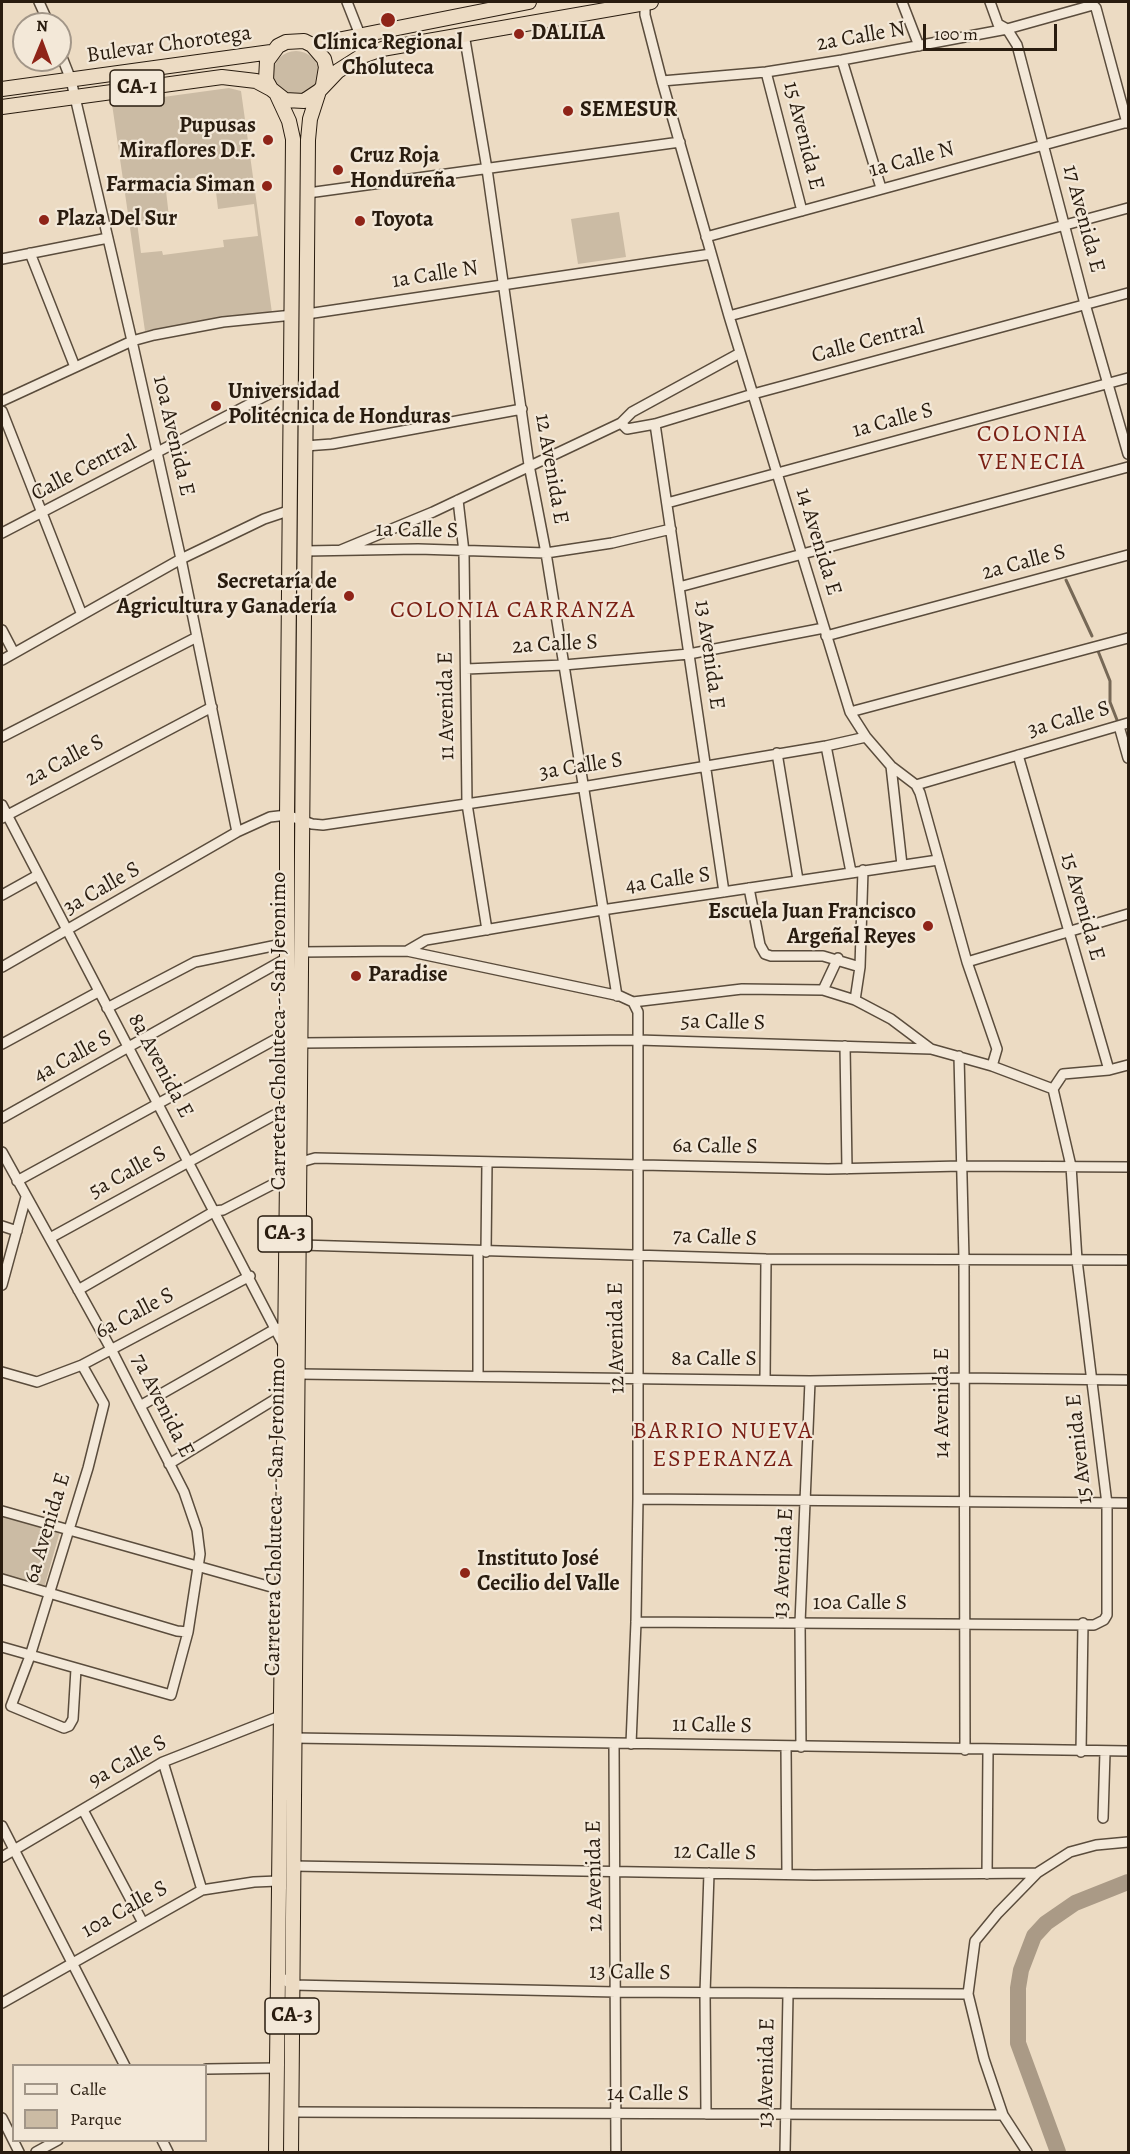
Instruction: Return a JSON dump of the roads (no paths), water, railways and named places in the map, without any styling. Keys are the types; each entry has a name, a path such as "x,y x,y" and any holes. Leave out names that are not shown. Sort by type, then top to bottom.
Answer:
{"highway":[{"name":"CA-1","path":"272,52 286,42 304,41 312,45 529,2"},
{"name":"CA-1","path":"274,92 294,102 312,97 338,71 360,57 382,50 645,2"},
{"path":"312,45 319,51 327,67 321,88"},
{"path":"272,52 265,70 274,92"},
{"name":"Bulevar Chorotega","path":"2,89 272,52"},
{"name":"Bulevar Chorotega","path":"2,107 222,77 256,81 274,92"},
{"name":"Carretera Choluteca - San Jeronimo","path":"276,2152 282,1395 287,1177 287,815 291,510 308,193 308,140 310,119 321,88"},
{"name":"Carretera Choluteca - San Jeronimo","path":"274,92 289,121 293,139 300,315"},
{"name":"Carretera Choluteca - San Jeronimo","path":"291,2152 301,1245 300,952 305,446 299,388"}],"street":[{"path":"347,2 360,35"},
{"name":"14 Avenida E","path":"645,2 645,15 662,81 706,237 850,712 866,737 891,766 916,785"},
{"path":"902,2 919,46"},
{"name":"17 Avenida E","path":"990,2 998,24 1007,29 1017,45 1085,304 1128,454"},
{"name":"2a Calle N","path":"662,81 766,72 842,60 1007,29 1075,5 1093,5 1096,8 1128,122"},
{"name":"12 Avenida E","path":"464,34 487,169 529,465 546,553 616,996"},
{"path":"842,60 881,188"},
{"name":"10a Avenida E","path":"68,72 76,97 181,559 195,638 212,707 237,832"},
{"name":"15 Avenida E","path":"766,72 802,210"},
{"name":"1a Calle N","path":"706,237 1128,122"},
{"path":"308,193 680,142"},
{"path":"729,316 1128,208"},
{"path":"2,259 108,238"},
{"path":"30,253 75,368"},
{"name":"1a Calle N","path":"2,402 132,341 223,322 300,315 711,254"},
{"name":"Calle Central","path":"621,423 627,429 656,424 753,394 1128,293"},
{"name":"Calle Central","path":"341,550 458,500 621,423 632,412 740,353"},
{"name":"1a Calle S","path":"667,503 1128,378"},
{"name":"Calle Central","path":"2,533 269,393 299,388"},
{"path":"305,446 332,444 522,409"},
{"path":"2,411 40,513 82,615"},
{"name":"13 Avenida E","path":"656,424 724,892"},
{"path":"679,587 802,556 1128,467"},
{"name":"11 Avenida E","path":"458,500 464,552 467,804 487,930"},
{"path":"2,660 181,559 264,519 291,510"},
{"name":"1a Calle S","path":"304,551 546,553 612,543 671,529"},
{"name":"2a Calle S","path":"466,669 564,665 689,654 825,632 1128,555"},
{"path":"2,630 14,653"},
{"path":"2,736 195,638"},
{"path":"850,712 1128,638"},
{"name":"2a Calle S","path":"4,816 212,707"},
{"path":"1124,725 1128,758"},
{"name":"3a Calle S","path":"916,785 1124,725"},
{"name":"3a Calle S","path":"2,967 237,832 270,818 287,815 301,821 323,825 582,788 866,737"},
{"path":"826,746 851,872"},
{"path":"777,753 798,880"},
{"name":"15 Avenida E","path":"1018,755 1109,1070"},
{"path":"891,766 902,865"},
{"path":"916,785 967,962 997,1049 992,1066"},
{"name":"8a Avenida E","path":"2,805 4,816 38,875 66,932 250,1276 284,1346"},
{"name":"4a Calle S","path":"407,951 426,940 602,910 938,860"},
{"path":"855,1000 860,967 863,870"},
{"path":"2,895 38,875"},
{"path":"749,888 760,945 765,954 838,958 860,967"},
{"path":"967,962 1128,914"},
{"path":"107,1008 195,962 287,943"},
{"name":"4a Calle S","path":"300,952 407,951 616,996 633,1002"},
{"name":"4a Calle S","path":"2,1118 287,958"},
{"path":"824,990 838,958"},
{"path":"633,1002 742,989 797,987 824,990 855,1000 891,1018 931,1049"},
{"path":"2,1044 98,992"},
{"name":"12 Avenida E","path":"630,1744 636,1622 638,1499 636,1254 639,1166 638,1012 633,1002"},
{"path":"17,1180 287,1033"},
{"name":"5a Calle S","path":"301,1044 638,1040 931,1049 992,1066 1053,1089"},
{"path":"845,1046 847,1169"},
{"name":"14 Avenida E","path":"959,1056 964,1259 965,1750"},
{"path":"1053,1089 1063,1074 1109,1070 1128,1065"},
{"name":"15 Avenida E","path":"1053,1089 1071,1166 1077,1260 1107,1504 1107,1615 1094,1625 1083,1623"},
{"name":"5a Calle S","path":"50,1238 287,1108"},
{"name":"7a Avenida E","path":"2,1152 111,1349 184,1492 197,1530 200,1554 188,1632 173,1694 167,1695 76,1669"},
{"name":"6a Calle S","path":"78,1290 215,1211 277,1184 315,1158 847,1169 962,1166 1128,1167"},
{"path":"478,1376 487,1163"},
{"path":"2,1285 26,1197"},
{"path":"2,1226 17,1231"},
{"name":"7a Calle S","path":"301,1245 766,1259 1128,1260"},
{"path":"765,1380 766,1259"},
{"name":"6a Calle S","path":"2,1372 37,1382 82,1365 250,1276"},
{"path":"140,1406 277,1328"},
{"name":"6a Avenida E","path":"11,1706 30,1656 67,1529 88,1468 104,1404 82,1365"},
{"name":"8a Calle S","path":"299,1374 637,1380 810,1381 963,1378 1128,1380"},
{"name":"13 Avenida E","path":"801,1747 800,1623 807,1499 810,1381"},
{"path":"169,1464 282,1395"},
{"path":"638,1499 1128,1503"},
{"path":"2,1511 282,1590"},
{"path":"2,1579 177,1631 188,1632"},
{"name":"10a Calle S","path":"636,1622 1083,1623"},
{"path":"1081,1752 1083,1623"},
{"path":"2,1647 76,1669 72,1719 69,1726 64,1728 11,1706 2,1713"},
{"name":"9a Calle S","path":"2,1857 164,1762 280,1716"},
{"name":"11 Calle S","path":"294,1738 1128,1751"},
{"name":"12 Avenida E","path":"614,1744 616,2152"},
{"path":"786,1747 787,1874"},
{"path":"987,1874 988,1750"},
{"path":"1103,1818 1106,1752"},
{"path":"164,1762 202,1890"},
{"path":"83,1810 142,1921"},
{"path":"2,1826 124,2064"},
{"path":"1027,2152 1003,2115 984,2060 968,1994 975,1941 1036,1873 1070,1852 1096,1845 1128,1842"},
{"name":"12 Calle S","path":"293,1866 787,1874 1036,1873"},
{"path":"706,2114 705,1993 709,1873"},
{"name":"10a Calle S","path":"2,2003 142,1921 202,1890 254,1882 278,1881"},
{"path":"278,1975 292,1985"},
{"name":"13 Calle S","path":"292,1985 788,1995 968,1994"},
{"name":"13 Avenida E","path":"785,2152 788,1995"},
{"path":"207,2069 277,2068"},
{"name":"14 Calle S","path":"292,2112 786,2116 1003,2115"},
{"path":"2,2118 12,2138"},
{"path":"36,2152 54,2142"}],"waterway":[{"path":"1066,580 1092,636"},
{"path":"1098,651 1110,681 1110,702 1117,720"},
{"path":"1058,2152 1018,2043 1018,1988 1021,1970 1034,1936 1046,1923 1075,1903 1128,1882"}],"place":[{"name":"Clínica Regional Choluteca","path":"388,20"},
{"name":"DALILA","path":"519,34"},
{"name":"SEMESUR","path":"568,111"},
{"name":"Pupusas Miraflores D.F.","path":"268,140"},
{"name":"Cruz Roja Hondureña","path":"338,170"},
{"name":"Farmacia Siman","path":"267,186"},
{"name":"Plaza Del Sur","path":"44,220"},
{"name":"Toyota","path":"360,221"},
{"name":"Universidad Politécnica de Honduras","path":"216,406"},
{"name":"Secretaría de Agricultura y Ganadería","path":"349,596"},
{"name":"Escuela Juan Francisco Argeñal Reyes","path":"928,926"},
{"name":"Paradise","path":"356,976"},
{"name":"Instituto José Cecilio del Valle","path":"465,1573"}],"district":[{"name":"COLONIA VENECIA","path":"1032,449"},
{"name":"COLONIA CARRANZA","path":"513,611"},
{"name":"BARRIO NUEVA ESPERANZA","path":"723,1446"}]}
